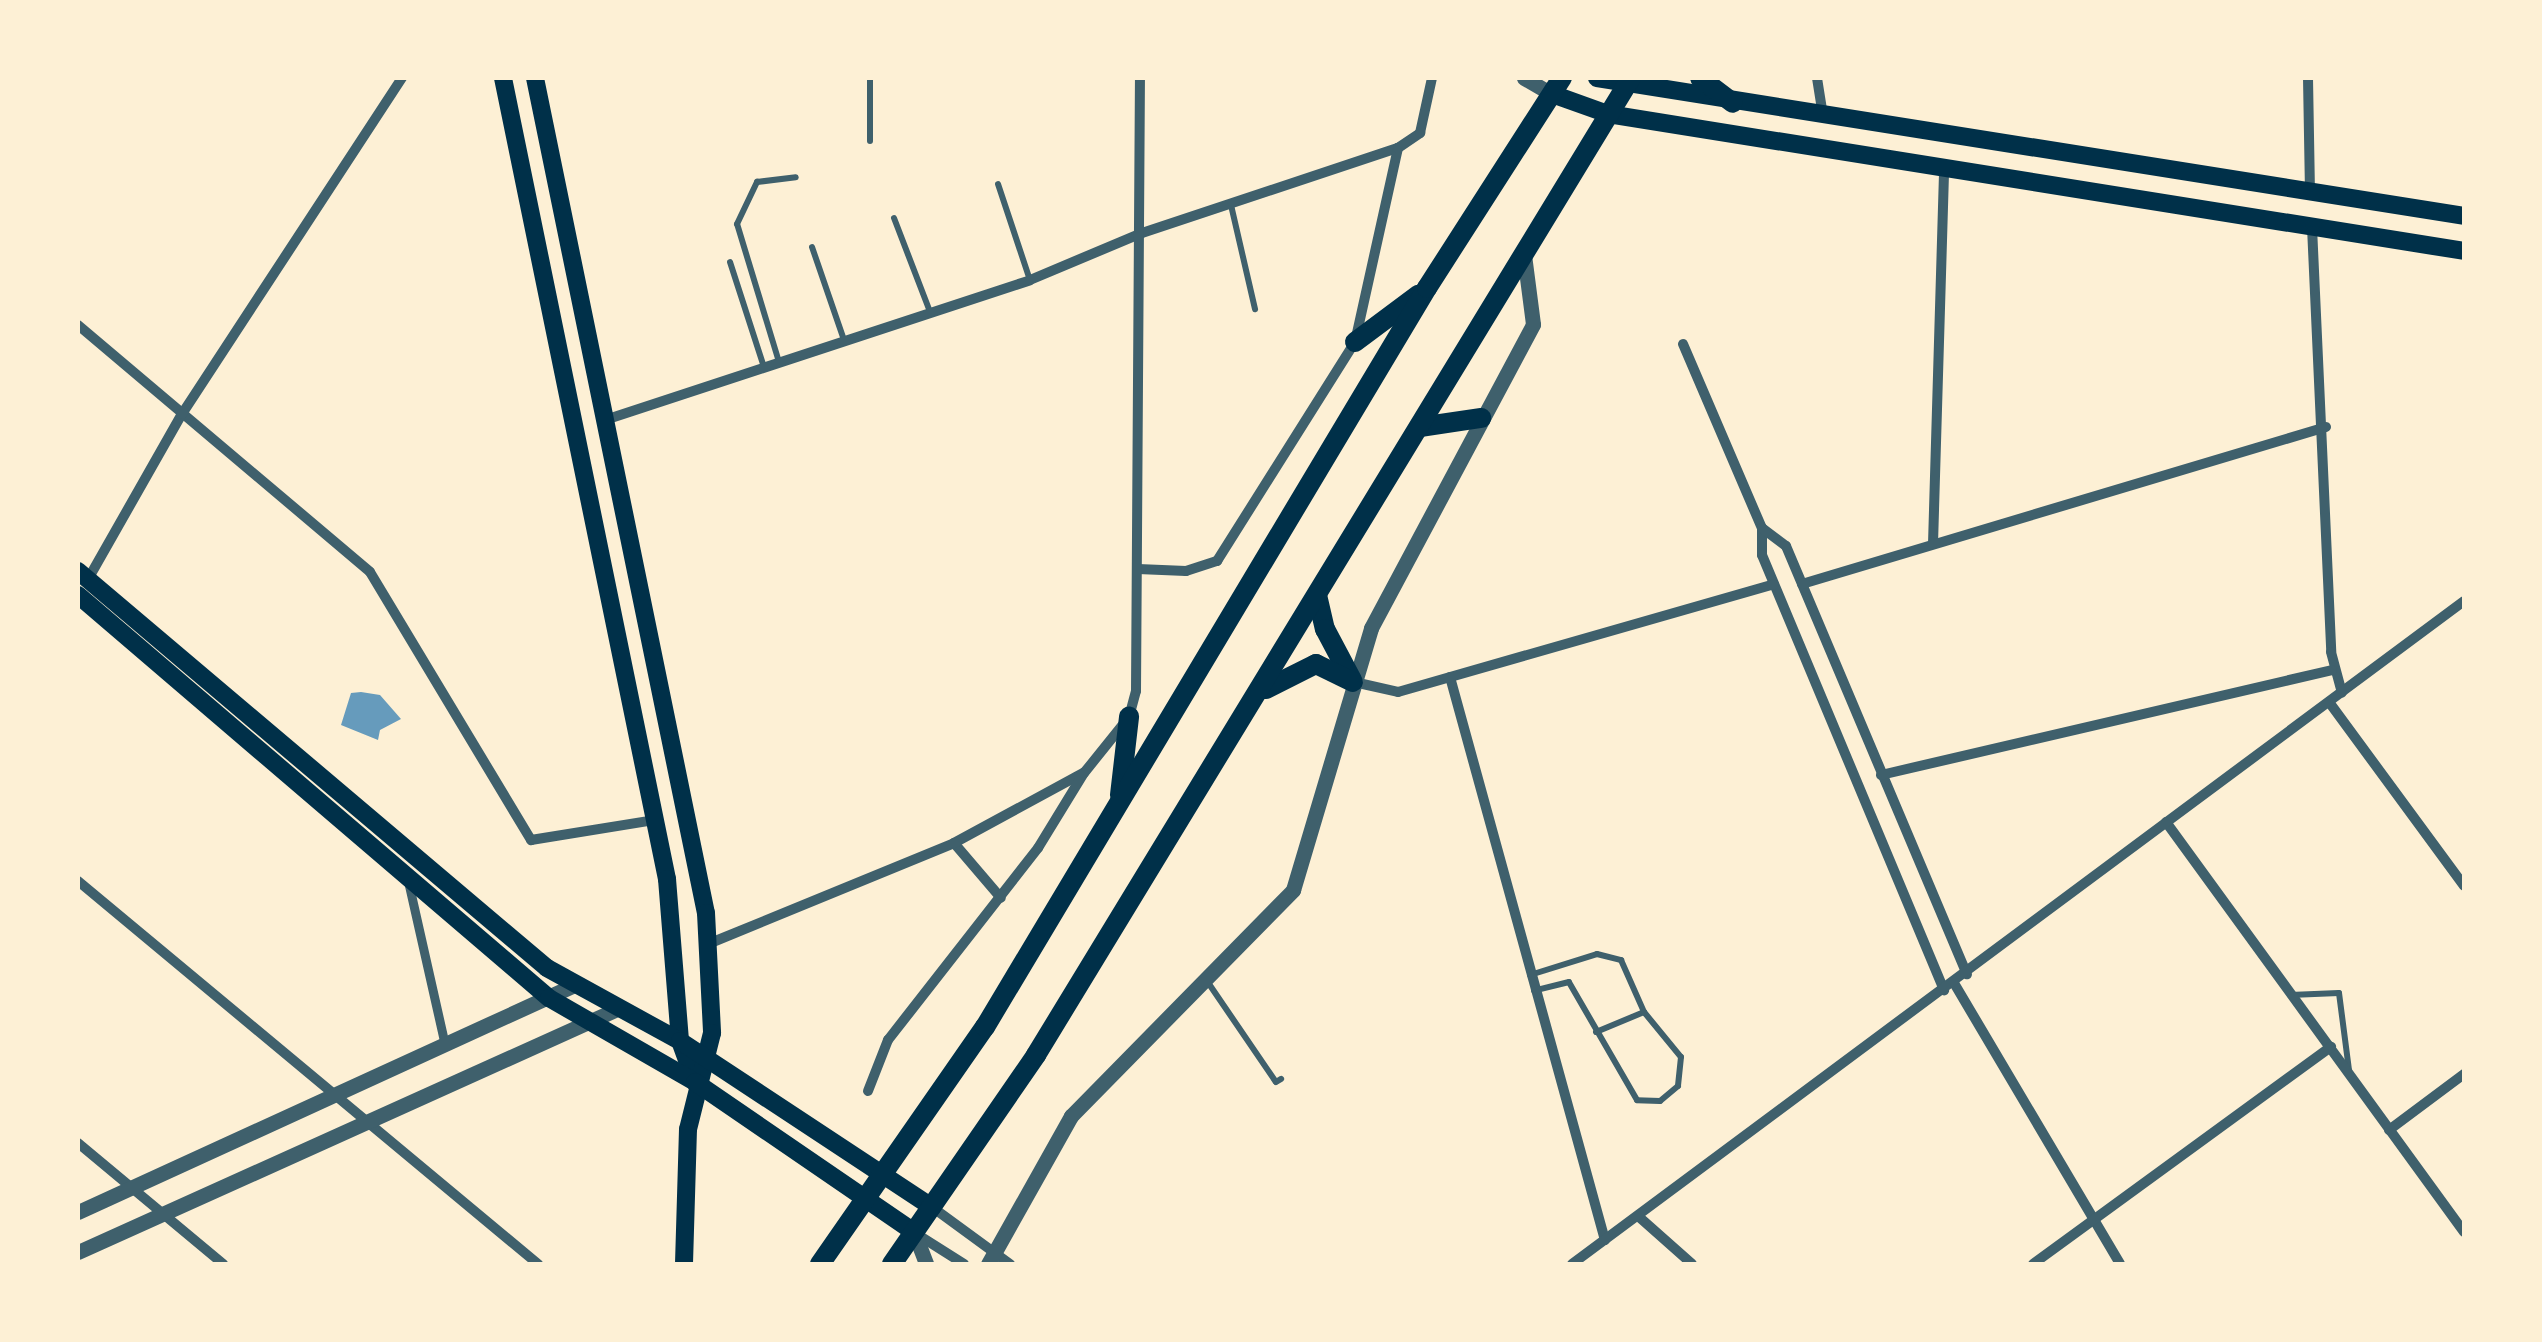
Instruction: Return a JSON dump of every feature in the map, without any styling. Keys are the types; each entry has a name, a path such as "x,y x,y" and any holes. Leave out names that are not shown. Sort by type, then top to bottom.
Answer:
{"main road":[{"path":"503,78 655,820 673,919 680,1041 696,1082"},
{"path":"535,78 708,944 708,1060 696,1082 684,1264"},
{"path":"1597,78 1733,103 2464,216"},
{"path":"1700,78 1733,103"},
{"path":"892,1264 1036,1054 1629,81"},
{"path":"820,1264 985,1027 1427,288 1557,86 1608,114 2464,251"},
{"path":"1354,342 1427,288"},
{"path":"1420,427 1481,418"},
{"path":"80,585 407,878 549,998 696,1082 914,1232"},
{"path":"80,585 572,986 680,1041 932,1207"},
{"path":"1318,595 1326,628 1353,682"},
{"path":"1260,692 1316,664 1353,682"},
{"path":"1119,803 1129,717"}],"street":[{"path":"80,585 182,414 402,78"},
{"path":"868,1091 888,1040 1001,898 1084,772 1129,717 1139,655 1140,78"},
{"path":"606,420 1030,280 1142,233 1398,148 1420,134 1432,78"},
{"path":"1524,78 1557,86"},
{"path":"1817,78 1823,117"},
{"path":"2308,78 2310,192"},
{"path":"1138,569 1186,571 1217,561 1354,342 1398,148"},
{"path":"1933,544 1944,168"},
{"path":"2312,227 2326,427 2332,670 2342,692"},
{"path":"932,1207 998,1261 1071,1116 1293,890 1320,815 1353,682 1386,597 1533,324 1524,254"},
{"path":"78,325 370,572 532,840 655,820"},
{"path":"1683,344 1762,528 1762,555 1944,990"},
{"path":"1802,584 2326,427"},
{"path":"1762,528 1786,546 1967,974"},
{"path":"1353,682 1388,693 1774,584"},
{"path":"1572,1264 2464,601"},
{"path":"1880,774 2332,670"},
{"path":"1450,677 1532,991 1605,1240"},
{"path":"2330,702 2464,886"},
{"path":"708,944 954,843 1084,772"},
{"path":"2166,822 2288,995 2331,1047 2464,1232"},
{"path":"954,843 1001,898"},
{"path":"407,878 444,1045"},
{"path":"78,881 538,1264"},
{"path":"1954,983 2120,1264"},
{"path":"78,1212 572,986"},
{"path":"78,1252 615,1010"},
{"path":"2033,1264 2331,1047"},
{"path":"2389,1130 2464,1074"},
{"path":"78,1143 223,1264"},
{"path":"1638,1216 1692,1264"},
{"path":"914,1232 926,1264"},
{"path":"914,1232 964,1264"}],"lane":[{"path":"870,78 870,141"},
{"path":"780,363 736,224 757,182 796,177"},
{"path":"998,184 1030,280"},
{"path":"1231,205 1254,309"},
{"path":"894,218 930,313"},
{"path":"812,246 845,342"},
{"path":"730,262 765,368"},
{"path":"1528,975 1611,953 1621,960 1644,1012 1680,1057 1684,1072 1660,1101 1646,1104 1624,1088 1569,982 1566,966"},
{"path":"1206,979 1276,1082 1281,1079"},
{"path":"1532,991 1569,982"},
{"path":"2288,995 2339,993 2349,1073"},
{"path":"1596,1032 1644,1012"}],"water":[{"path":"351,693 380,695 401,719 380,730 378,740 341,725"}]}
